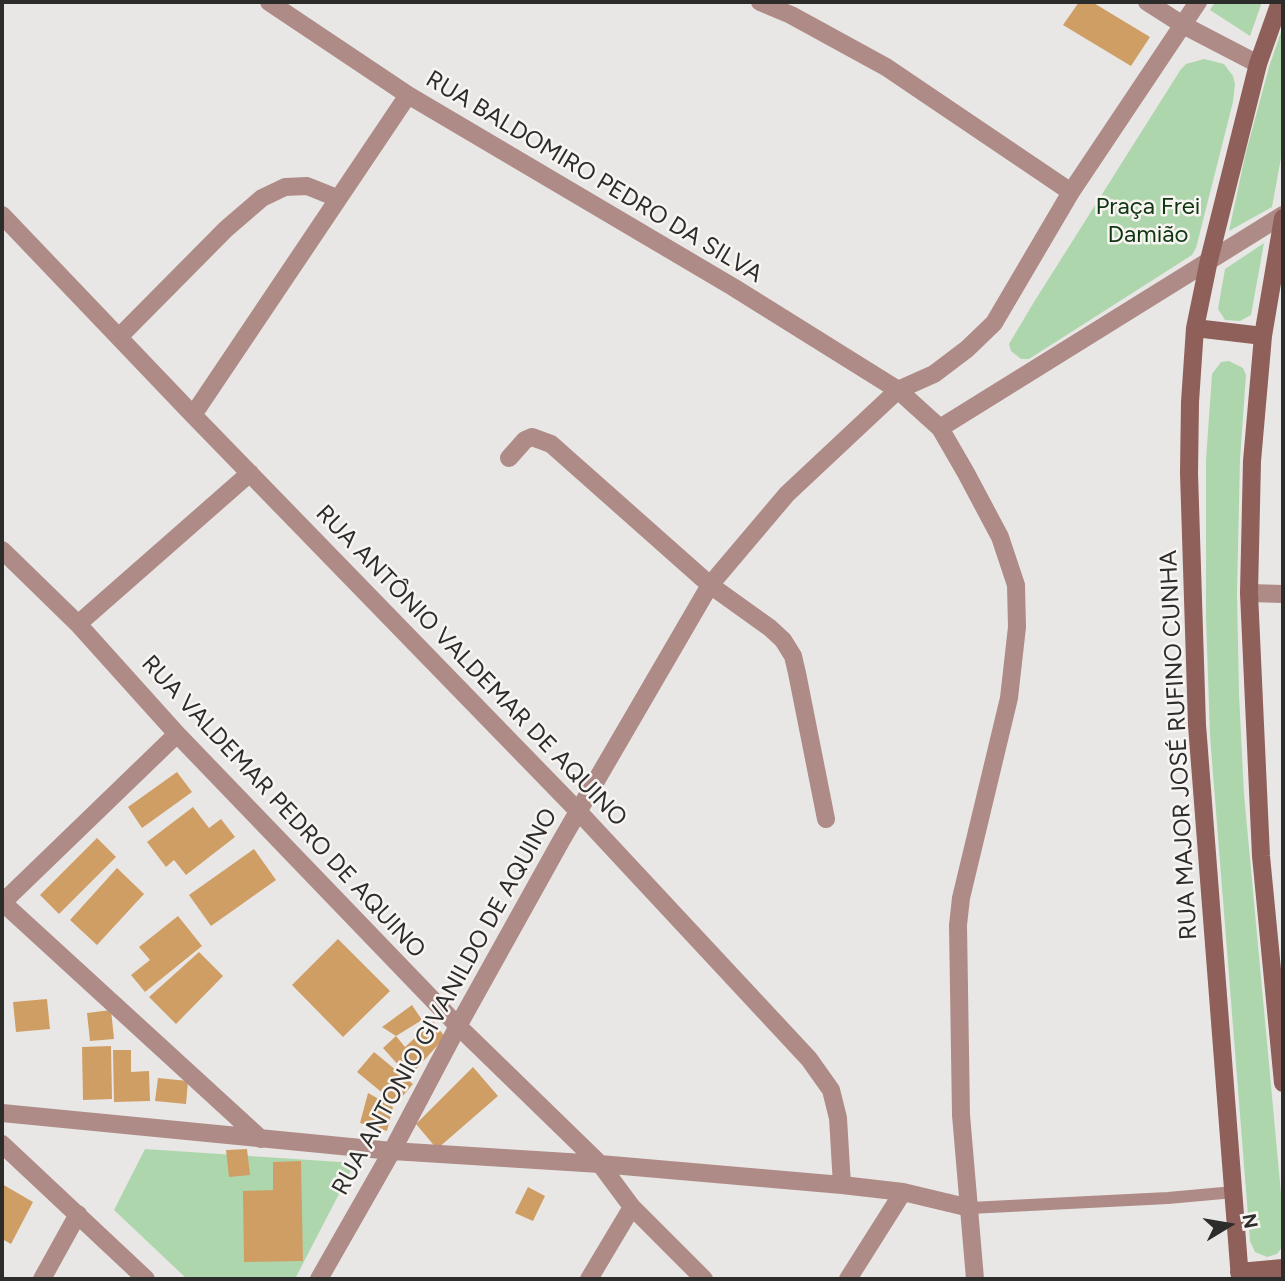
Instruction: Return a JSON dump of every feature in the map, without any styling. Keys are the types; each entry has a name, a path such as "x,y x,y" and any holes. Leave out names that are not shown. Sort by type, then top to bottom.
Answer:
{"main road":[{"name":"RUA MAJOR JOSÉ RUFINO CUNHA","path":"1239,1276 1197,725 1189,474 1190,402 1195,328 1209,260 1258,64 1280,2"},
{"path":"1283,217 1263,336 1252,461 1248,593 1261,856 1283,1083"},
{"path":"1195,328 1263,336"},
{"path":"1239,1276 1283,1268"}],"street":[{"path":"760,2 791,15 886,67 1071,192"},
{"path":"1147,2 1183,25 1258,64"},
{"path":"898,390 934,374 967,349 993,323 1071,192 1198,2"},
{"name":"RUA BALDOMIRO PEDRO DA SILVA","path":"276,4 408,95 733,287 898,390 940,428 1000,537 1016,585 1017,627 1009,698 961,898 958,925 961,1115 975,1279"},
{"path":"193,415 408,95"},
{"path":"119,337 226,229 262,198 285,187 307,186 337,198"},
{"name":"RUA ANTÔNIO VALDEMAR DE AQUINO","path":"2,215 578,811 809,1059 831,1090 838,1118 842,1185"},
{"path":"940,428 1209,260 1283,217"},
{"name":"RUA ANTONIO GIVANILDO DE AQUINO","path":"319,1279 578,811 710,585 787,494 898,390"},
{"path":"509,458 525,440 532,437 551,444 710,585 783,640 793,656 826,819"},
{"path":"78,624 250,473"},
{"name":"RUA VALDEMAR PEDRO DE AQUINO","path":"2,550 78,624 177,734 458,1026 600,1164 632,1207 704,1279"},
{"path":"1248,593 1283,594"},
{"path":"177,734 2,903 261,1139"},
{"path":"2,1114 392,1151 600,1164 842,1185 903,1192 970,1208"},
{"path":"2,1144 146,1279"},
{"path":"848,1279 903,1192"},
{"path":"589,1279 632,1207"},
{"path":"42,1279 78,1214"}],"lane":[{"path":"970,1208 1234,1192"}],"green space":[{"path":"1215,2 1262,2 1250,36 1210,10"},
{"path":"1283,26 1283,147 1272,207 1229,231 1245,156"},
{"name":"Praça Frei Damião","path":"1204,59 1224,64 1233,76 1235,84 1233,102 1192,255 1029,359 1021,359 1011,351 1009,344 1034,302 1181,69 1186,64"},
{"path":"1264,243 1251,315 1240,321 1225,320 1218,309 1225,269"},
{"path":"1229,361 1243,368 1246,375 1240,459 1237,593 1239,694 1244,794 1283,1215 1283,1246 1277,1254 1267,1257 1255,1252 1250,1241 1210,736 1206,618 1206,460 1212,374 1221,362"},
{"path":"145,1149 355,1163 295,1279 187,1279 114,1210"}],"building":[{"path":"1079,2 1092,2 1150,37 1131,66 1063,25"},
{"path":"177,772 192,792 142,828 128,807"},
{"path":"193,807 209,828 221,819 235,837 186,875 174,860 166,867 147,842"},
{"path":"97,838 116,857 59,914 40,895"},
{"path":"254,849 276,880 211,926 189,895"},
{"path":"117,868 144,894 97,945 70,920"},
{"path":"178,916 202,946 145,992 131,975 150,960 139,947"},
{"path":"338,939 390,991 343,1037 292,985"},
{"path":"199,952 223,976 176,1024 149,997"},
{"path":"47,999 50,1029 16,1032 13,1002"},
{"path":"412,1005 422,1020 396,1036 382,1027"},
{"path":"111,1010 114,1039 90,1041 87,1013"},
{"path":"433,1021 445,1037 409,1077 383,1048 396,1036 405,1047"},
{"path":"111,1046 112,1099 83,1100 82,1047"},
{"path":"113,1050 131,1050 131,1072 149,1071 150,1101 114,1102"},
{"path":"374,1052 413,1084 396,1104 357,1072"},
{"path":"473,1067 498,1096 437,1149 416,1124"},
{"path":"158,1078 188,1081 186,1104 155,1101"},
{"path":"368,1093 393,1107 387,1131 360,1123"},
{"path":"247,1149 250,1175 229,1177 226,1150"},
{"path":"301,1161 303,1261 244,1262 243,1191 273,1190 273,1162"},
{"path":"2,1184 33,1202 11,1244 2,1239"},
{"path":"528,1187 545,1196 533,1221 515,1213"}]}
